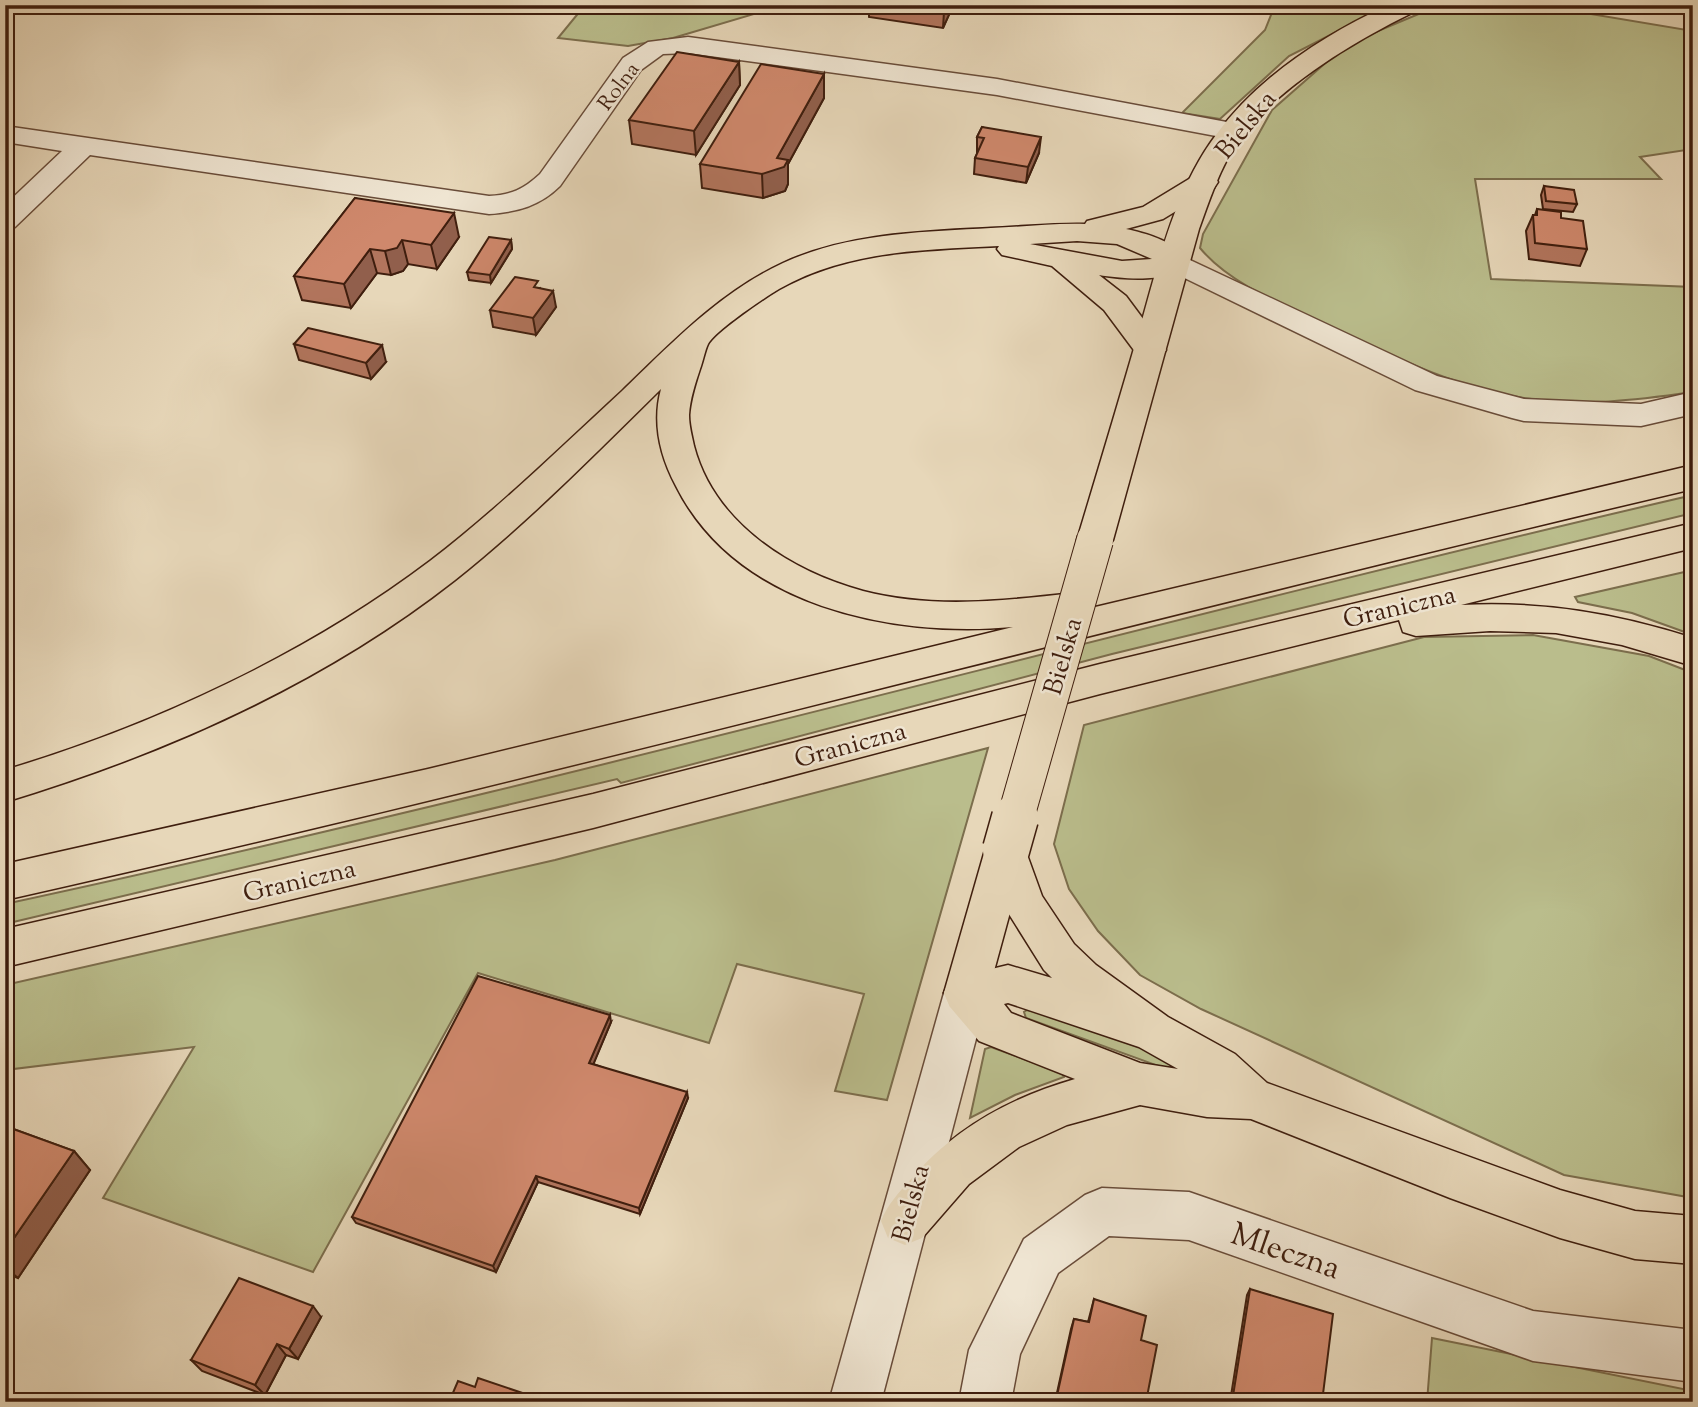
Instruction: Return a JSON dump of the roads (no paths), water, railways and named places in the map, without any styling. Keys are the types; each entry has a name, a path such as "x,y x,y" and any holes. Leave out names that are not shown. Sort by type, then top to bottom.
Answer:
{"main road":[{"name":"Bielska","path":"966,993 1175,262 1203,182 1232,131 1280,81 1320,52 1374,21 1409,5"},
{"path":"1077,232 1153,213 1203,182"},
{"path":"5,786 183,720 269,681 353,633 416,590 482,536 750,291 785,272 827,256 900,243 1077,232 1122,235 1160,249 1175,262"},
{"path":"948,240 1122,270 1148,270 1175,262"},
{"path":"1063,260 1115,303 1150,350"},
{"path":"695,340 678,388 673,424 684,465 697,496 716,522 754,557 791,579 843,598 900,612 959,615 1016,613 1225,589"},
{"path":"5,882 336,808 1693,477"},
{"name":"Graniczna","path":"5,948 593,811 1268,637 1693,535"},
{"path":"1268,637 1457,617 1510,615 1560,618 1604,626 1693,652"},
{"path":"1006,850 1023,903 1059,957 1081,979 1152,1031 1219,1069 1251,1098"},
{"path":"1152,1031 1008,984 966,993 995,1027 1140,1084 1207,1096 1251,1098 1450,1175 1560,1214 1635,1235 1693,1240"},
{"path":"905,1221 957,1163 999,1131 1052,1106 1140,1084"}],"street":[{"name":"Rolna","path":"5,134 489,205 516,204 535,195 550,180 632,64 657,47 688,45 997,87 1232,131"},
{"path":"5,221 83,146"},
{"path":"1175,262 1426,383 1524,410 1641,415 1693,403"},
{"name":"Bielska","path":"855,1402 966,993"},
{"name":"Mleczna","path":"985,1402 995,1350 1041,1256 1102,1212 1189,1216 1534,1336 1693,1356"}]}
